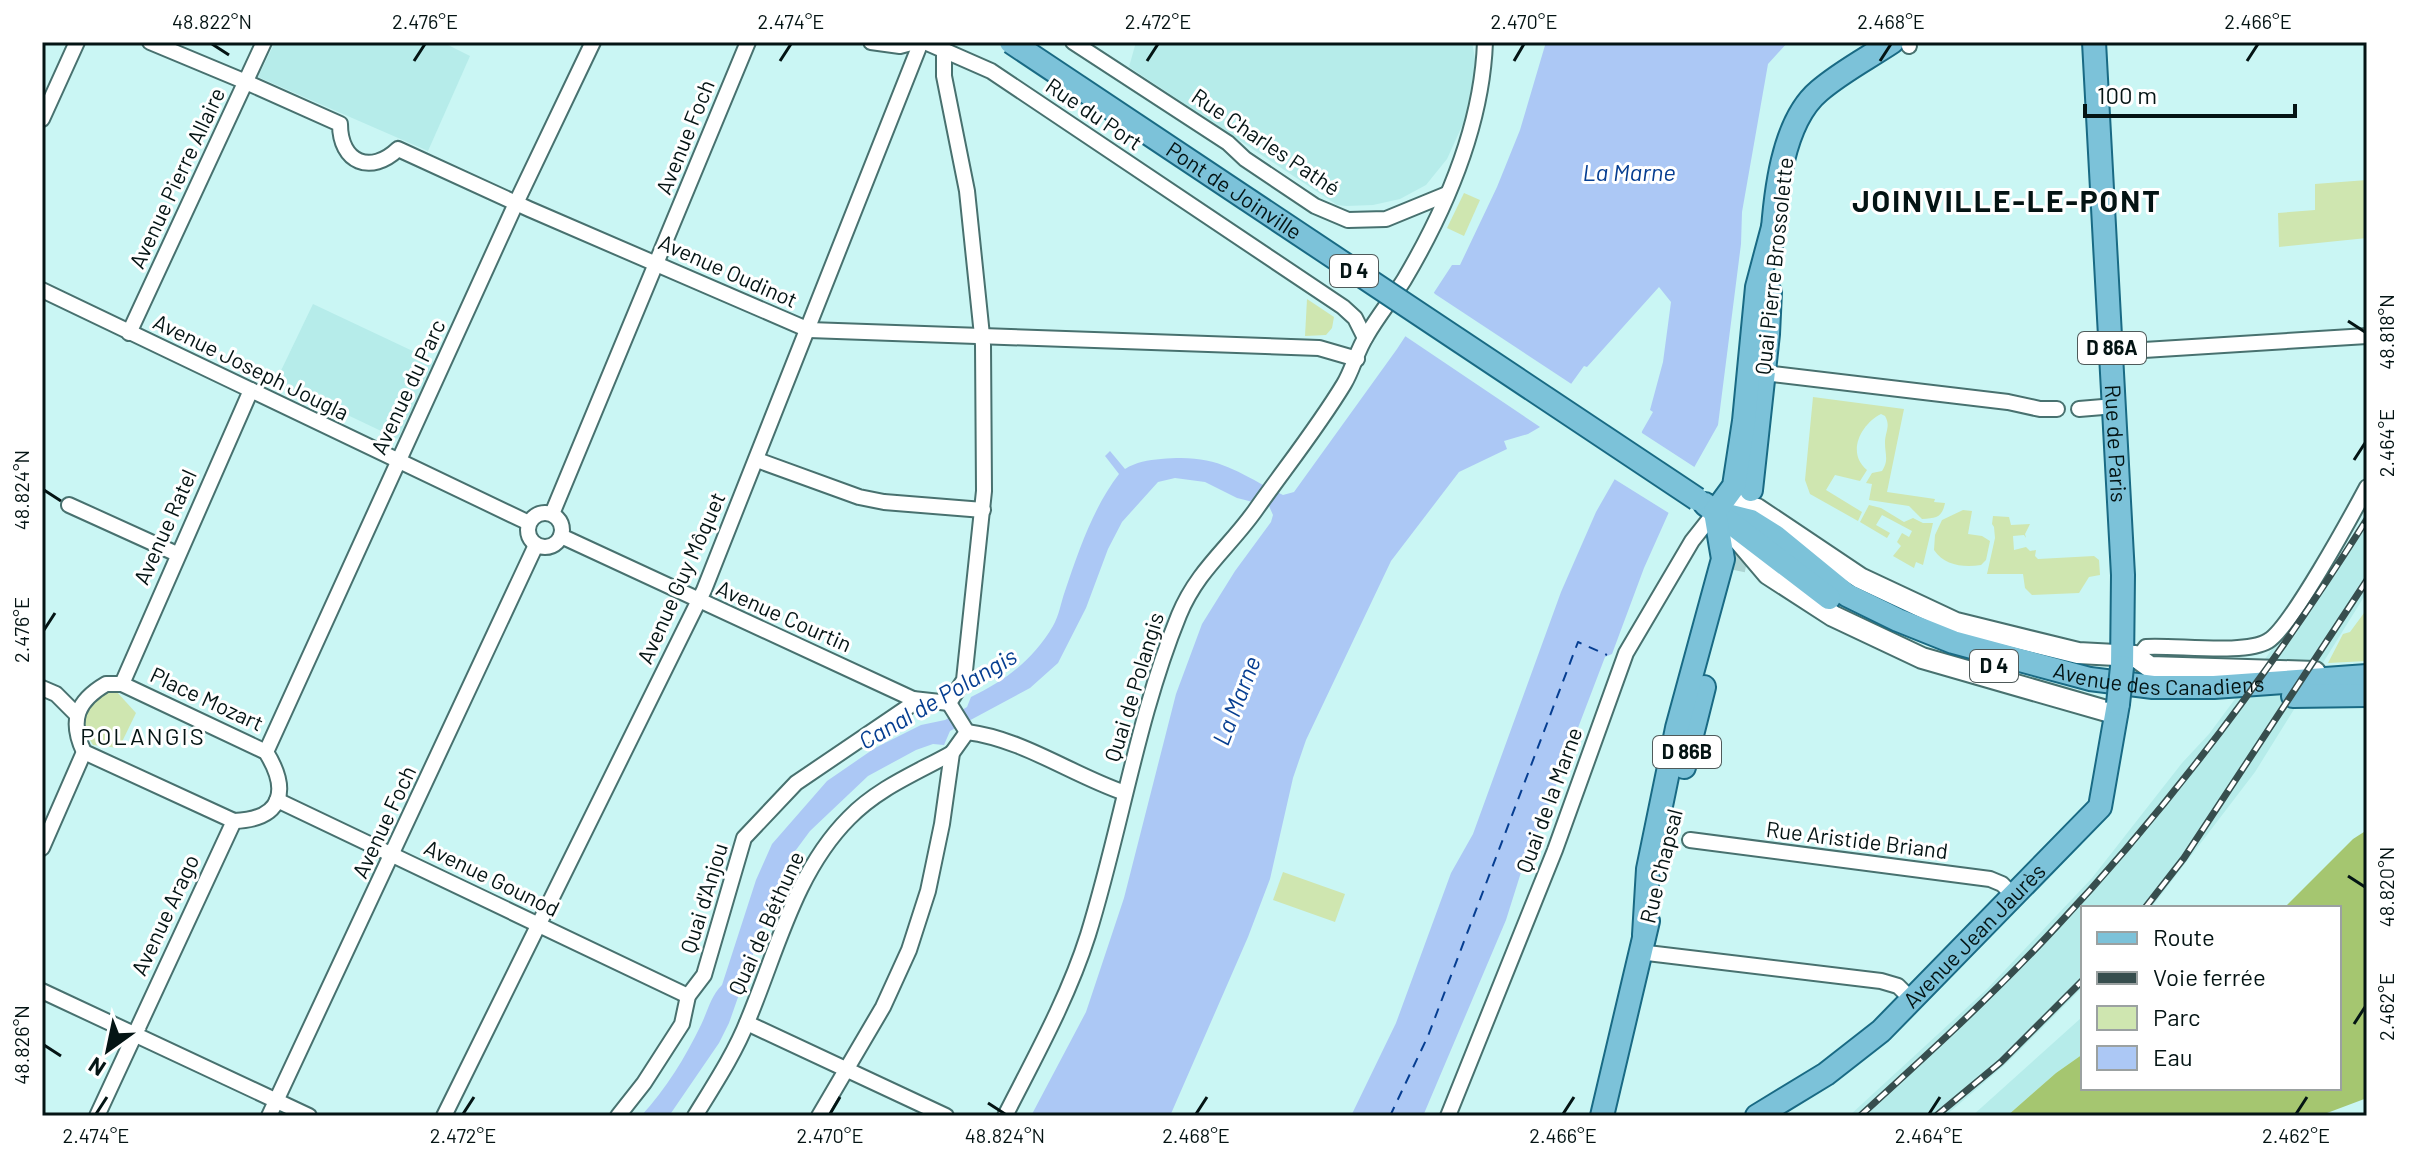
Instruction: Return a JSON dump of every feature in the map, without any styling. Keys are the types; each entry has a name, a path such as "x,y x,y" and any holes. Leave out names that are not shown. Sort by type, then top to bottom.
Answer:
{"main road":[{"name":"Pont de Joinville","path":"1011,42 1712,504"},
{"name":"Quai Pierre Brossolette","path":"1751,490 1764,373 1773,227 1785,149 1791,131 1807,103 1819,91 1903,43"},
{"name":"Rue de Paris","path":"2093,44 2127,659"},
{"path":"1642,943 1648,869 1677,728 1723,559 1712,504 1734,486 1744,421 1757,287 1773,227"},
{"name":"Avenue des Canadiens","path":"1712,504 1751,521 1775,536 1847,595 1898,620 1953,642 2090,679 2153,687 2214,687 2367,675"},
{"name":"Avenue des Canadiens","path":"1712,504 1831,599 1888,629 1948,654 2096,692 2154,700 2367,695"},
{"name":"Rue Chapsal","path":"1602,1116 1664,862 1687,753 1734,570"},
{"name":"D 86A","path":"2117,709 2127,659"},
{"name":"Avenue Jean Jaurès","path":"1757,1116 1826,1074 1881,1031 2100,807 2117,709"}],"street":[{"path":"42,119 77,42"},
{"name":"Avenue Oudinot","path":"150,42 340,124 340,140 345,151 358,161 374,163 388,158 398,149 809,330 1319,348 1357,359"},
{"name":"Avenue Pierre Allaire","path":"129,333 264,42"},
{"name":"Avenue du Parc","path":"266,752 397,461 593,42"},
{"name":"Avenue Foch","path":"552,514 748,42"},
{"path":"871,42 900,46 920,42"},
{"name":"Rue du Port","path":"920,42 991,71 1343,307 1355,318 1365,338"},
{"name":"Avenue Guy Môquet","path":"444,1116 698,601 809,330 920,42"},
{"name":"Rue Charles Pathé","path":"1073,42 1215,134 1245,159 1315,206 1343,218 1386,219 1447,194"},
{"name":"Quai de Polangis","path":"1005,1116 1069,987 1088,934 1125,793 1180,613 1196,582 1254,512 1335,398 1365,338 1424,243 1447,194 1469,134 1483,82 1485,42"},
{"path":"944,52 944,76 967,191 982,336 983,510 964,680 949,703 967,732"},
{"name":"Avenue Joseph Jougla","path":"42,290 529,523"},
{"path":"2112,352 2367,336"},
{"path":"1764,373 2057,409"},
{"name":"Avenue Ratel","path":"122,684 251,390"},
{"path":"2079,409 2115,406"},
{"path":"757,460 872,500 983,510"},
{"path":"2127,659 2140,655 2146,647 2241,647 2268,641 2289,618 2367,487"},
{"path":"1712,504 1757,509 1860,578 1956,623 2078,653 2127,659 2150,667 2367,675"},
{"path":"1712,504 1768,574 1821,610 1922,658 2117,709"},
{"name":"Quai de la Marne","path":"1448,1116 1555,850 1626,653 1712,504"},
{"path":"69,505 177,554"},
{"path":"552,514 559,520 561,536 556,543 547,547 536,545 527,533 529,523 535,516 552,514"},
{"name":"Avenue Courtin","path":"561,536 913,699 949,703"},
{"name":"Avenue Foch","path":"269,1116 536,545"},
{"name":"Place Mozart","path":"77,715 85,699 95,690 106,684 122,684 266,752 281,785 277,800"},
{"path":"42,688 56,694 77,715 78,740 84,752 234,821 264,815 277,800"},
{"name":"Quai d'Anjou","path":"618,1116 644,1083 682,1024 688,996 704,975 744,838 796,783 908,707 913,699"},
{"path":"967,732 993,735 1125,793"},
{"path":"819,1116 883,1007 909,950 928,891 952,753 967,732"},
{"path":"42,848 84,752"},
{"name":"Quai de Béthune","path":"695,1116 747,1023 801,888 827,844 850,816 890,785 952,753"},
{"name":"Avenue Gounod","path":"277,800 688,996"},
{"name":"Avenue Arago","path":"97,1116 234,821"},
{"name":"Rue Aristide Briand","path":"1690,840 1990,879 2002,884 2013,895"},
{"path":"1642,943 1881,981 1898,986 1911,999"},
{"path":"42,991 309,1116"},
{"path":"747,1023 946,1116"}],"shaded area":[{"path":"275,42 442,42 470,56 428,151 258,77"},
{"path":"1136,42 1472,42 1476,64 1467,115 1447,159 1426,185 1400,199 1373,205 1346,206 1337,205 1129,67"},
{"path":"313,304 436,362 398,439 276,381"},
{"path":"2367,511 2367,592 2255,772 2153,906 2081,906 2081,989 2007,1063 1945,1116 1849,1116 1987,989 2092,878 2182,763 2209,734 2345,548"},
{"path":"2081,1018 2081,1055 2007,1116 1972,1116"}],"green space":[{"path":"2367,180 2367,238 2279,247 2278,213 2315,210 2315,184"},
{"path":"1464,193 1480,200 1464,236 1447,228"},
{"path":"1307,299 1334,317 1332,328 1326,335 1305,336"},
{"path":"1813,397 1904,409 1887,492 1945,503 1940,514 1922,519 1909,506 1869,500 1872,484 1866,483 1872,473 1882,471 1886,460 1888,423 1881,414 1867,425 1859,439 1858,455 1867,470 1860,481 1835,475 1826,490 1862,512 1858,521 1810,494 1805,480"},
{"path":"1869,505 1881,508 1904,522 1913,518 1923,523 1933,523 1923,565 1916,562 1914,568 1893,556 1901,546 1897,542 1902,533 1909,537 1912,531 1882,515 1876,525 1890,533 1887,538 1860,522"},
{"path":"1963,510 1972,511 1968,534 1990,541 1986,560 1981,565 1954,564 1934,550 1935,535 1942,520"},
{"path":"1993,516 2009,517 2011,525 2030,524 2026,538 2024,535 2013,536 2014,550 2026,547 2030,551 2036,550 2038,559 2094,556 2099,560 2100,575 2089,577 2079,593 2032,595 2025,588 2023,574 1987,574 1995,538"},
{"path":"2367,609 2367,661 2328,663 2343,634 2350,632"},
{"path":"116,691 136,713 119,748 93,745 85,727 86,710 97,697"},
{"path":"2367,830 2367,1098 2319,1116 2007,1116 2081,1055 2081,1090 2341,1090 2341,906 2286,906 2353,839"},
{"path":"1283,872 1345,894 1335,922 1273,900"}],"water":[{"name":"La Marne","path":"1546,42 1788,42 1768,64 1742,212 1741,244 1718,425 1669,512 1612,654 1605,657 1533,846 1537,853 1523,866 1506,920 1423,1116 1351,1116 1396,1023 1451,873 1473,834 1561,592 1596,512 1653,412 1650,410 1663,362 1671,302 1659,287 1587,367 1584,366 1540,427 1504,441 1507,449 1459,472 1391,561 1306,740 1293,778 1270,879 1170,1116 1031,1116 1086,1012 1124,898 1176,694 1202,624 1273,515 1269,506 1237,498 1205,482 1175,478 1158,482 1122,522 1108,549 1086,608 1058,663 1030,688 950,731 944,745 933,744 916,750 868,776 810,831 790,858 777,886 729,1023 719,1043 669,1116 641,1116 682,1061 722,985 756,880 772,844 827,781 875,748 921,725 945,720 967,707 971,697 1017,668 1045,638 1057,618 1088,530 1119,474 1105,456 1110,451 1125,469 1151,460 1198,459 1226,466 1283,495 1294,492 1397,349 1452,265 1460,265 1520,130"}],"pier":[{"path":"1431,289 1573,385 1543,429 1405,336 1400,336"},
{"path":"1640,427 1642,433 1699,470 1672,515 1611,477"}],"ferry route":[{"path":"1390,1116 1428,1036 1578,642 1607,655"}],"tunnel":[{"path":"1734,570 1743,526"}],"railway":[{"path":"1860,1116 2009,976 2141,831 2259,679 2367,519"},
{"path":"2147,906 2184,858 2367,580"},
{"path":"1936,1116 2001,1062 2081,982"}],"district":[{"name":"JOINVILLE-LE-PONT","path":"2007,202"},
{"name":"POLANGIS","path":"143,737"}],"water label":[{"name":"Canal de Polangis","path":"938,699"}]}
